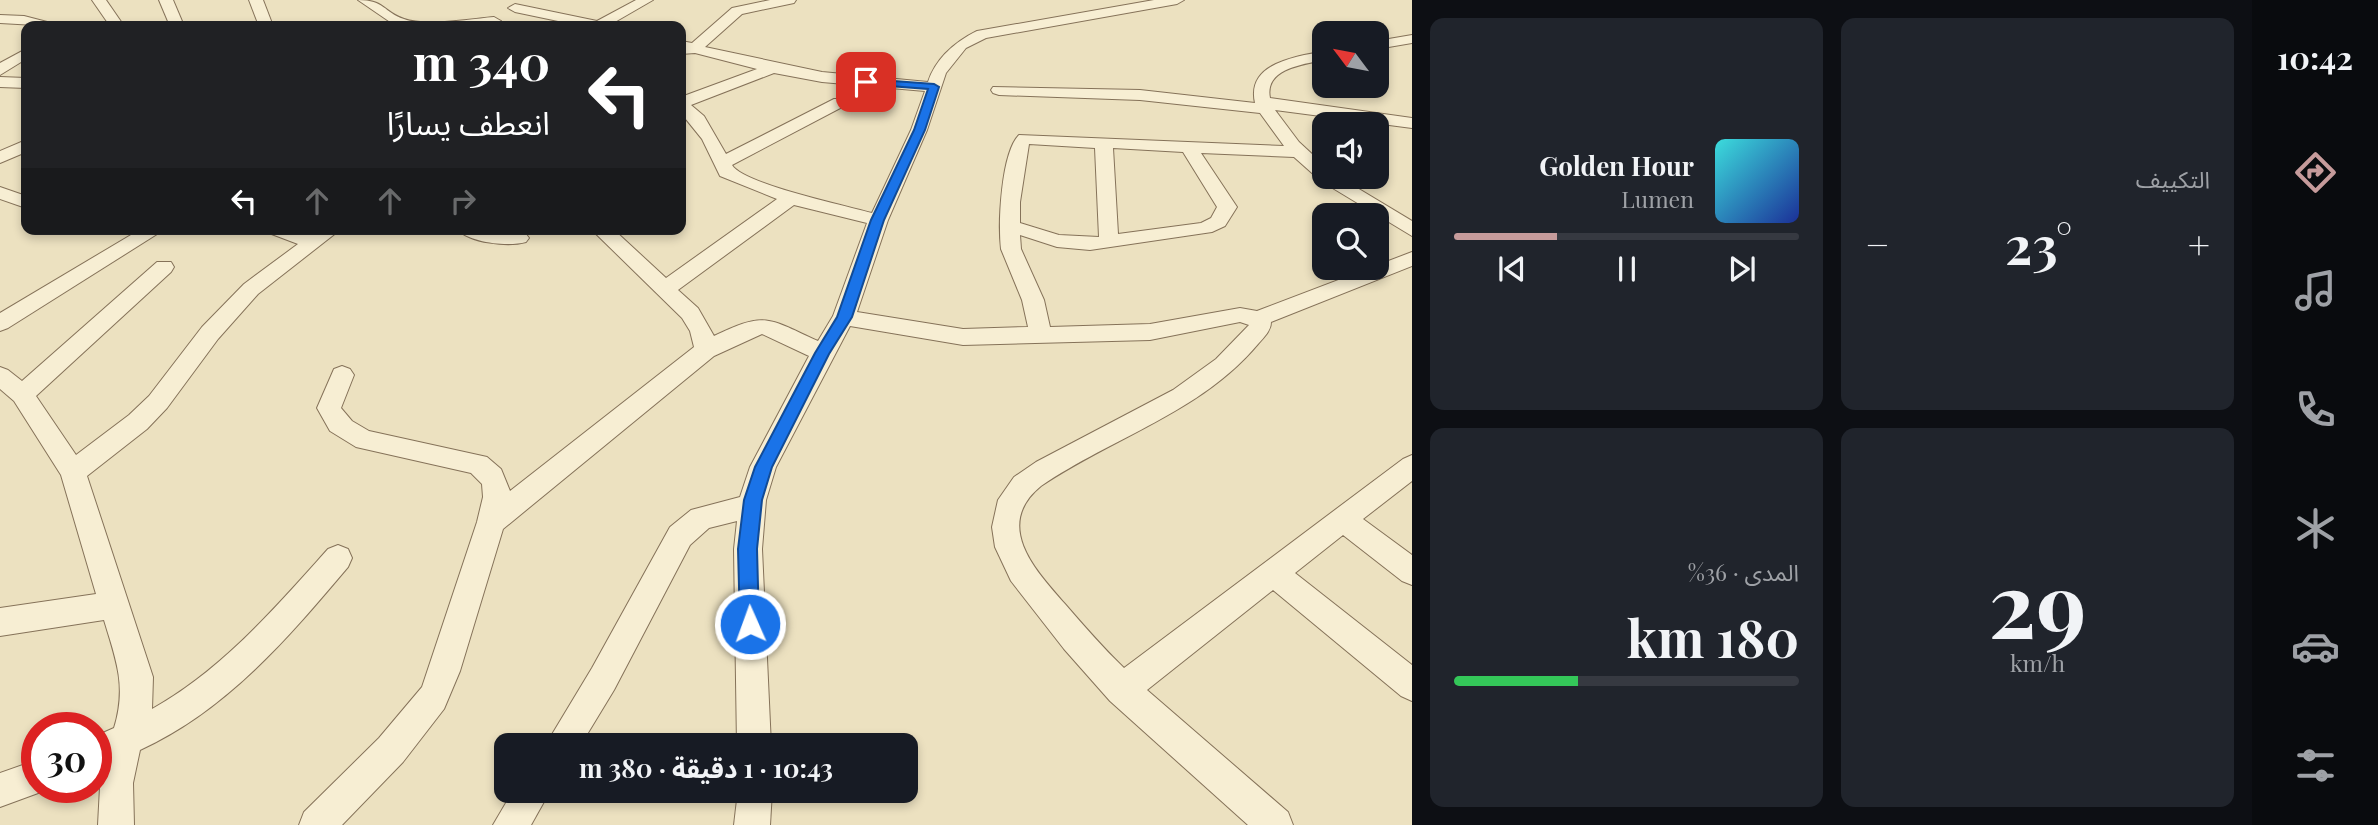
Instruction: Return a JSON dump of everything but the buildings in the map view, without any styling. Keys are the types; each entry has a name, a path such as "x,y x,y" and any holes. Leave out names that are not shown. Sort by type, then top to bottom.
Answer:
{"street":[{"path":"99,0 114,21"},
{"path":"166,0 175,21"},
{"path":"256,0 264,21"},
{"path":"365,0 397,21"},
{"path":"495,21 532,0"},
{"path":"609,21 646,0"},
{"path":"686,47 737,11 789,0"},
{"path":"754,733 748,549 752,506 763,467 822,353 844,317 878,220 919,130 946,61 961,45 974,37 1177,0"},
{"path":"516,8 577,21"},
{"path":"0,19 28,21"},
{"path":"1390,43 1412,39"},
{"path":"686,48 772,68 845,80 934,87"},
{"path":"0,70 21,56"},
{"path":"1312,58 1265,77 1260,90 1275,125 1297,152 1312,164"},
{"path":"686,102 772,68"},
{"path":"0,80 21,76"},
{"path":"0,80 21,82"},
{"path":"999,90 1164,96 1266,105 1408,122 1407,133 1412,138"},
{"path":"722,163 840,102"},
{"path":"686,109 703,127 726,172 742,183 878,220"},
{"path":"1041,335 1033,300 1011,249 1011,202 1022,141 1041,139 1104,145 1297,152"},
{"path":"1104,145 1109,243"},
{"path":"0,158 21,148"},
{"path":"1011,226 1073,244 1109,243 1205,228 1225,215 1227,207 1189,148"},
{"path":"1347,189 1412,230"},
{"path":"0,193 21,200"},
{"path":"665,289 791,198"},
{"path":"0,323 145,235"},
{"path":"292,235 311,242"},
{"path":"73,472 138,422 166,392 232,307 322,235"},
{"path":"485,235 519,238"},
{"path":"607,235 697,322 706,350"},
{"path":"844,317 963,337 1150,332 1240,315 1257,319 1412,259"},
{"path":"22,395 164,267"},
{"path":"1257,319 1260,327 1254,335 1214,372 1152,415 1032,478 1013,494 1006,513 1006,531 1009,549 1034,588 1084,651 1121,690 1275,825"},
{"path":"491,522 706,350 746,330 764,327 822,353"},
{"path":"317,825 391,750 433,698 491,522 497,495 496,482 489,472 478,464 365,440 351,434 334,419 329,408 342,375"},
{"path":"0,376 22,395 73,472 137,677 139,693 135,718 126,741 116,786 116,825"},
{"path":"1121,690 1412,467"},
{"path":"569,733 603,679 680,536 701,519 752,506"},
{"path":"1343,520 1412,572"},
{"path":"112,747 186,709 229,675 261,646 338,558"},
{"path":"1274,573 1412,685"},
{"path":"0,622 33,619 115,604"},
{"path":"0,790 21,783"},
{"path":"511,825 525,803"},
{"path":"752,825 754,803"}],"route":[{"path":"750,624 748,549 753,500 763,467 822,353 844,317 878,220 919,130 934,87 866,82"}]}
